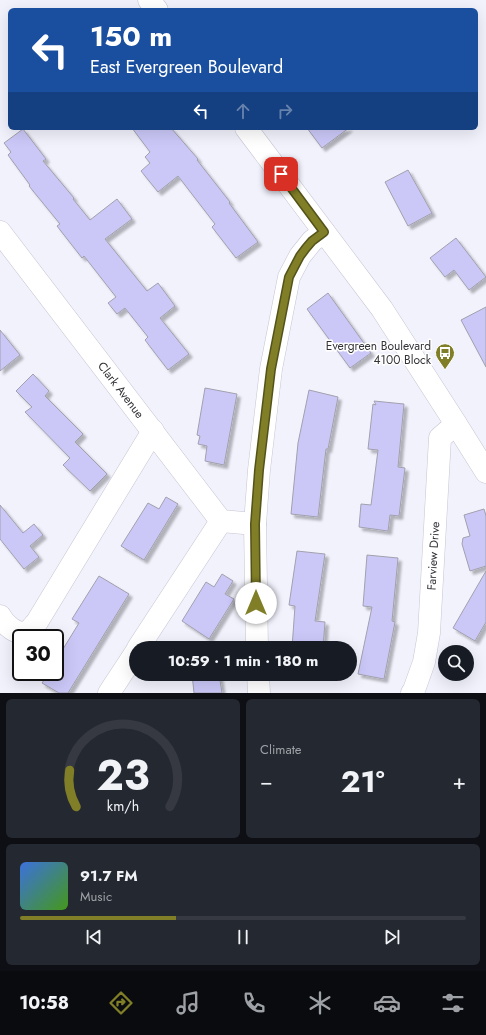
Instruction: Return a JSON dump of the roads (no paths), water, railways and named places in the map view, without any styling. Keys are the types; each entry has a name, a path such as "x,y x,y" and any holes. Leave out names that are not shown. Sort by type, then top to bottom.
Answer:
{"street":[{"path":"149,0 155,8"},
{"path":"248,130 382,309 486,472"},
{"name":"Clark Avenue","path":"0,232 222,521"},
{"path":"257,641 255,524 259,470 271,369 289,277 304,251 312,241 324,232"},
{"name":"Farview Drive","path":"412,693 424,662 429,633 440,438 456,424"},
{"path":"0,616 11,628 20,633 27,632 37,622 153,431"},
{"path":"143,641 222,521 255,524"},
{"path":"109,693 129,663"},
{"path":"258,681 259,693"}],"place":[{"name":"Evergreen Boulevard 4100 Block","path":"445,370"}]}
